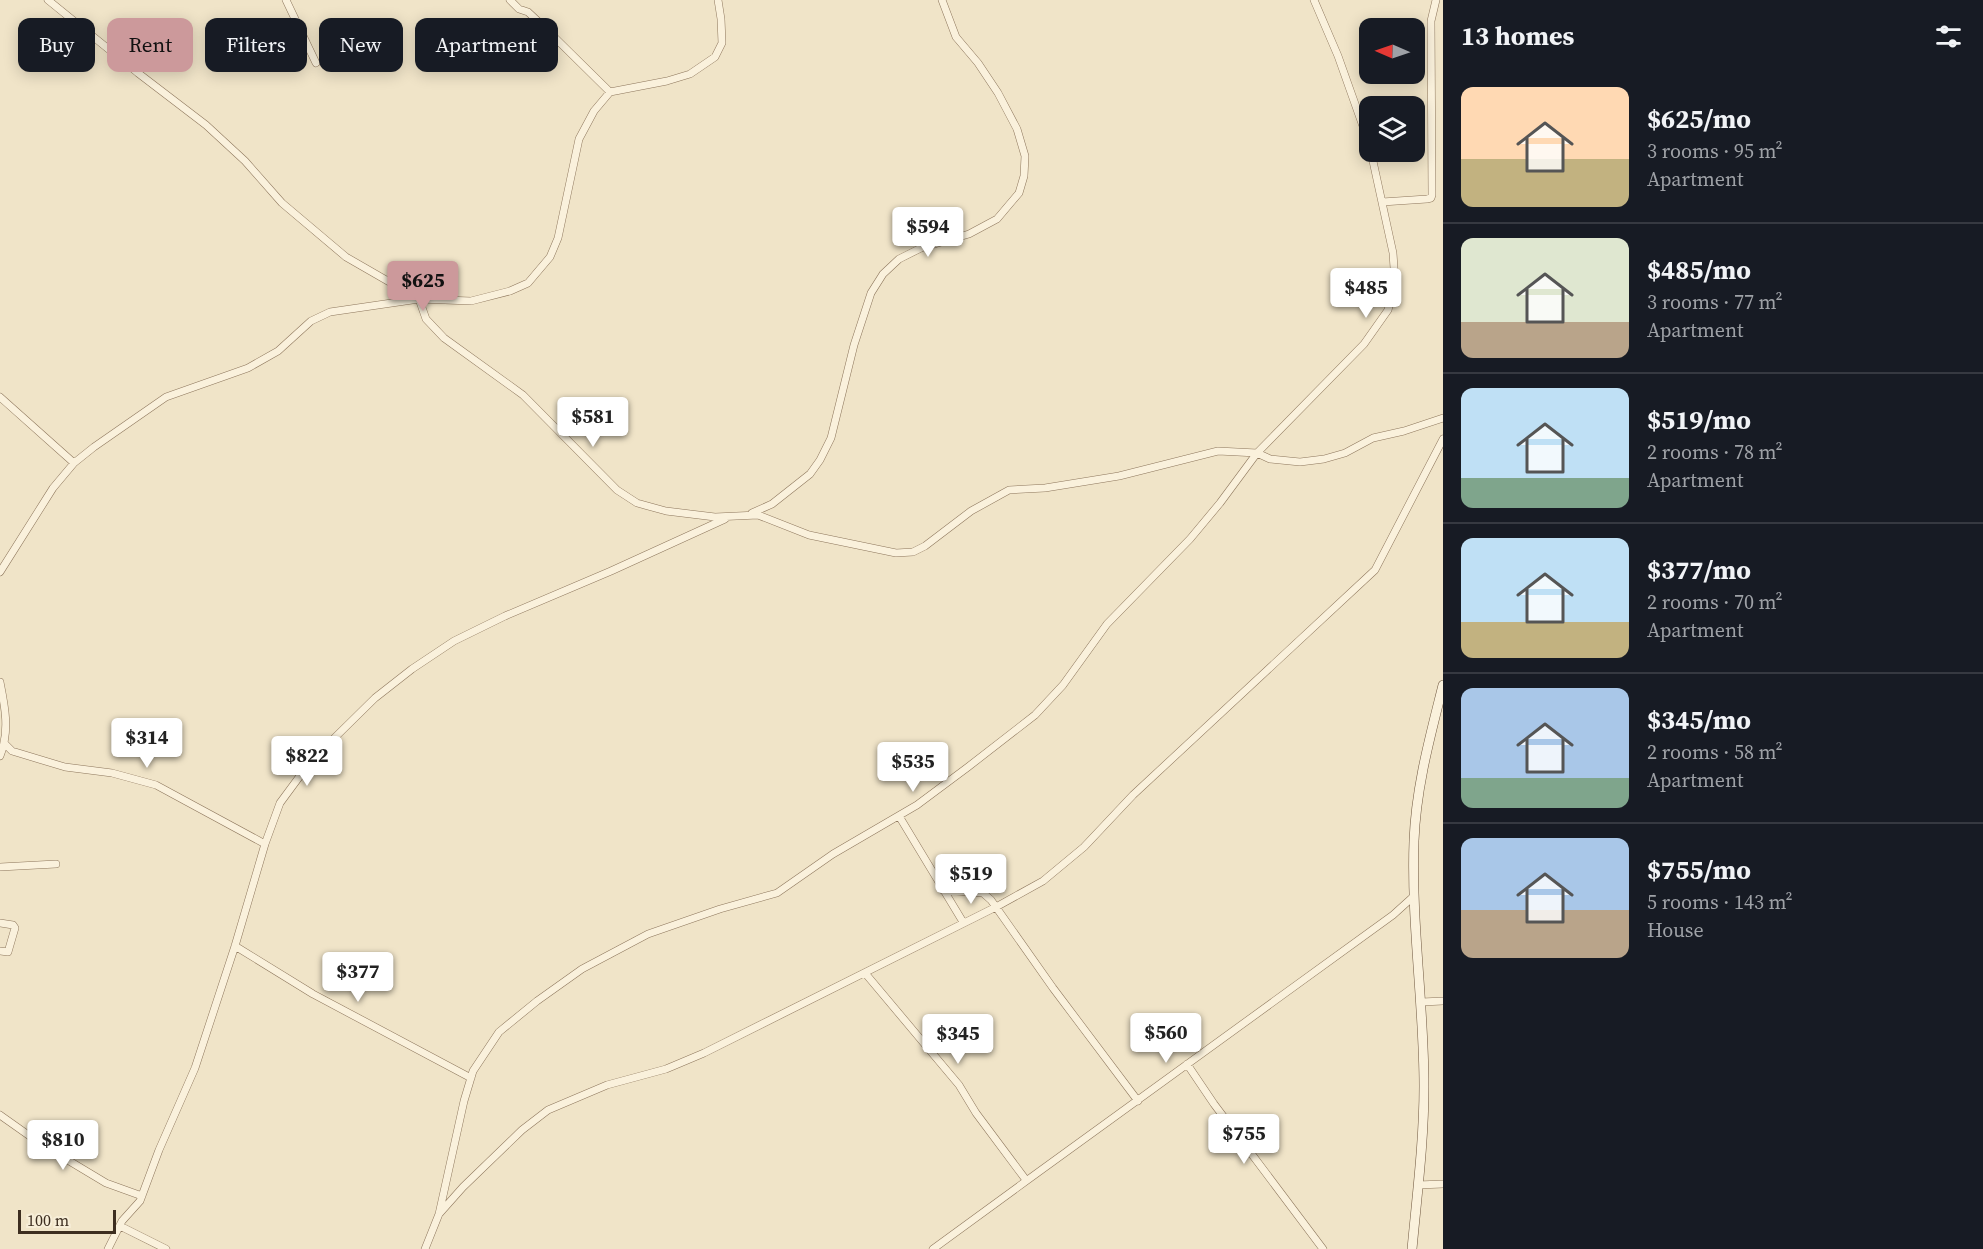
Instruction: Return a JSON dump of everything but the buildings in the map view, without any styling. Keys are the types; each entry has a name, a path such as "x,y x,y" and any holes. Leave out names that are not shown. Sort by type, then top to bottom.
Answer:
{"main road":[{"path":"1412,1249 1424,1121 1422,1002 1417,958 1414,840 1421,774 1443,685"}],"street":[{"path":"48,0 206,125 245,161 282,203 346,257 419,299 426,319 444,338 523,395 617,490 637,503 666,511 715,517 758,515 809,535 896,553 913,552 925,546 971,511 1009,490 1045,488 1119,476 1218,451 1257,453 1270,459 1300,462 1323,459 1345,453 1372,438 1404,431 1443,418"},
{"path":"286,0 316,63"},
{"path":"510,0 519,9 528,12 610,92"},
{"path":"0,572 53,488 74,463 166,397 248,368 278,351 311,321 330,312 419,299 471,301 510,291 528,283 550,257 558,238 579,139 594,111 610,92 690,74 715,57 722,43 718,0"},
{"path":"741,516 772,504 810,474 820,460 831,438 854,345 871,293 883,274 899,259 921,248 969,234 997,219 1019,193 1024,176 1024,156 1017,129 998,93 978,63 956,38 942,0"},
{"path":"1314,0 1338,56 1359,115"},
{"path":"1382,202 1427,199 1432,195 1431,21 1436,0"},
{"path":"425,1249 439,1214 464,1101 473,1071 499,1032 537,1000 582,969 648,934 720,909 777,893 833,854 917,805 1035,715 1063,685 1107,624 1190,539 1257,453 1364,344 1388,310 1395,283 1393,253 1373,162"},
{"path":"0,397 74,463"},
{"path":"439,1214 463,1187 522,1130 548,1110 608,1085 666,1069 704,1053 996,907 1043,881 1084,847 1133,795 1376,570 1443,439"},
{"path":"108,1249 120,1226 142,1196 159,1150 195,1068 280,803 311,761 375,698 412,669 454,641 505,615 612,571 730,516"},
{"path":"0,682 6,722 5,744 0,756"},
{"path":"5,744 12,751 65,767 112,772 156,785 265,844"},
{"path":"899,816 963,922"},
{"path":"0,867 56,864"},
{"path":"943,890 983,893 996,907 1138,1101"},
{"path":"933,1249 1393,915 1414,896"},
{"path":"0,923 13,925 15,928 8,952 0,951"},
{"path":"235,946 314,994 471,1078"},
{"path":"865,973 959,1085 976,1113 1026,1180"},
{"path":"1422,1002 1443,1001"},
{"path":"1187,1064 1214,1104 1323,1249"},
{"path":"0,1115 41,1144 106,1183 142,1196"},
{"path":"1418,1185 1443,1184"},
{"path":"120,1226 166,1249"}]}
